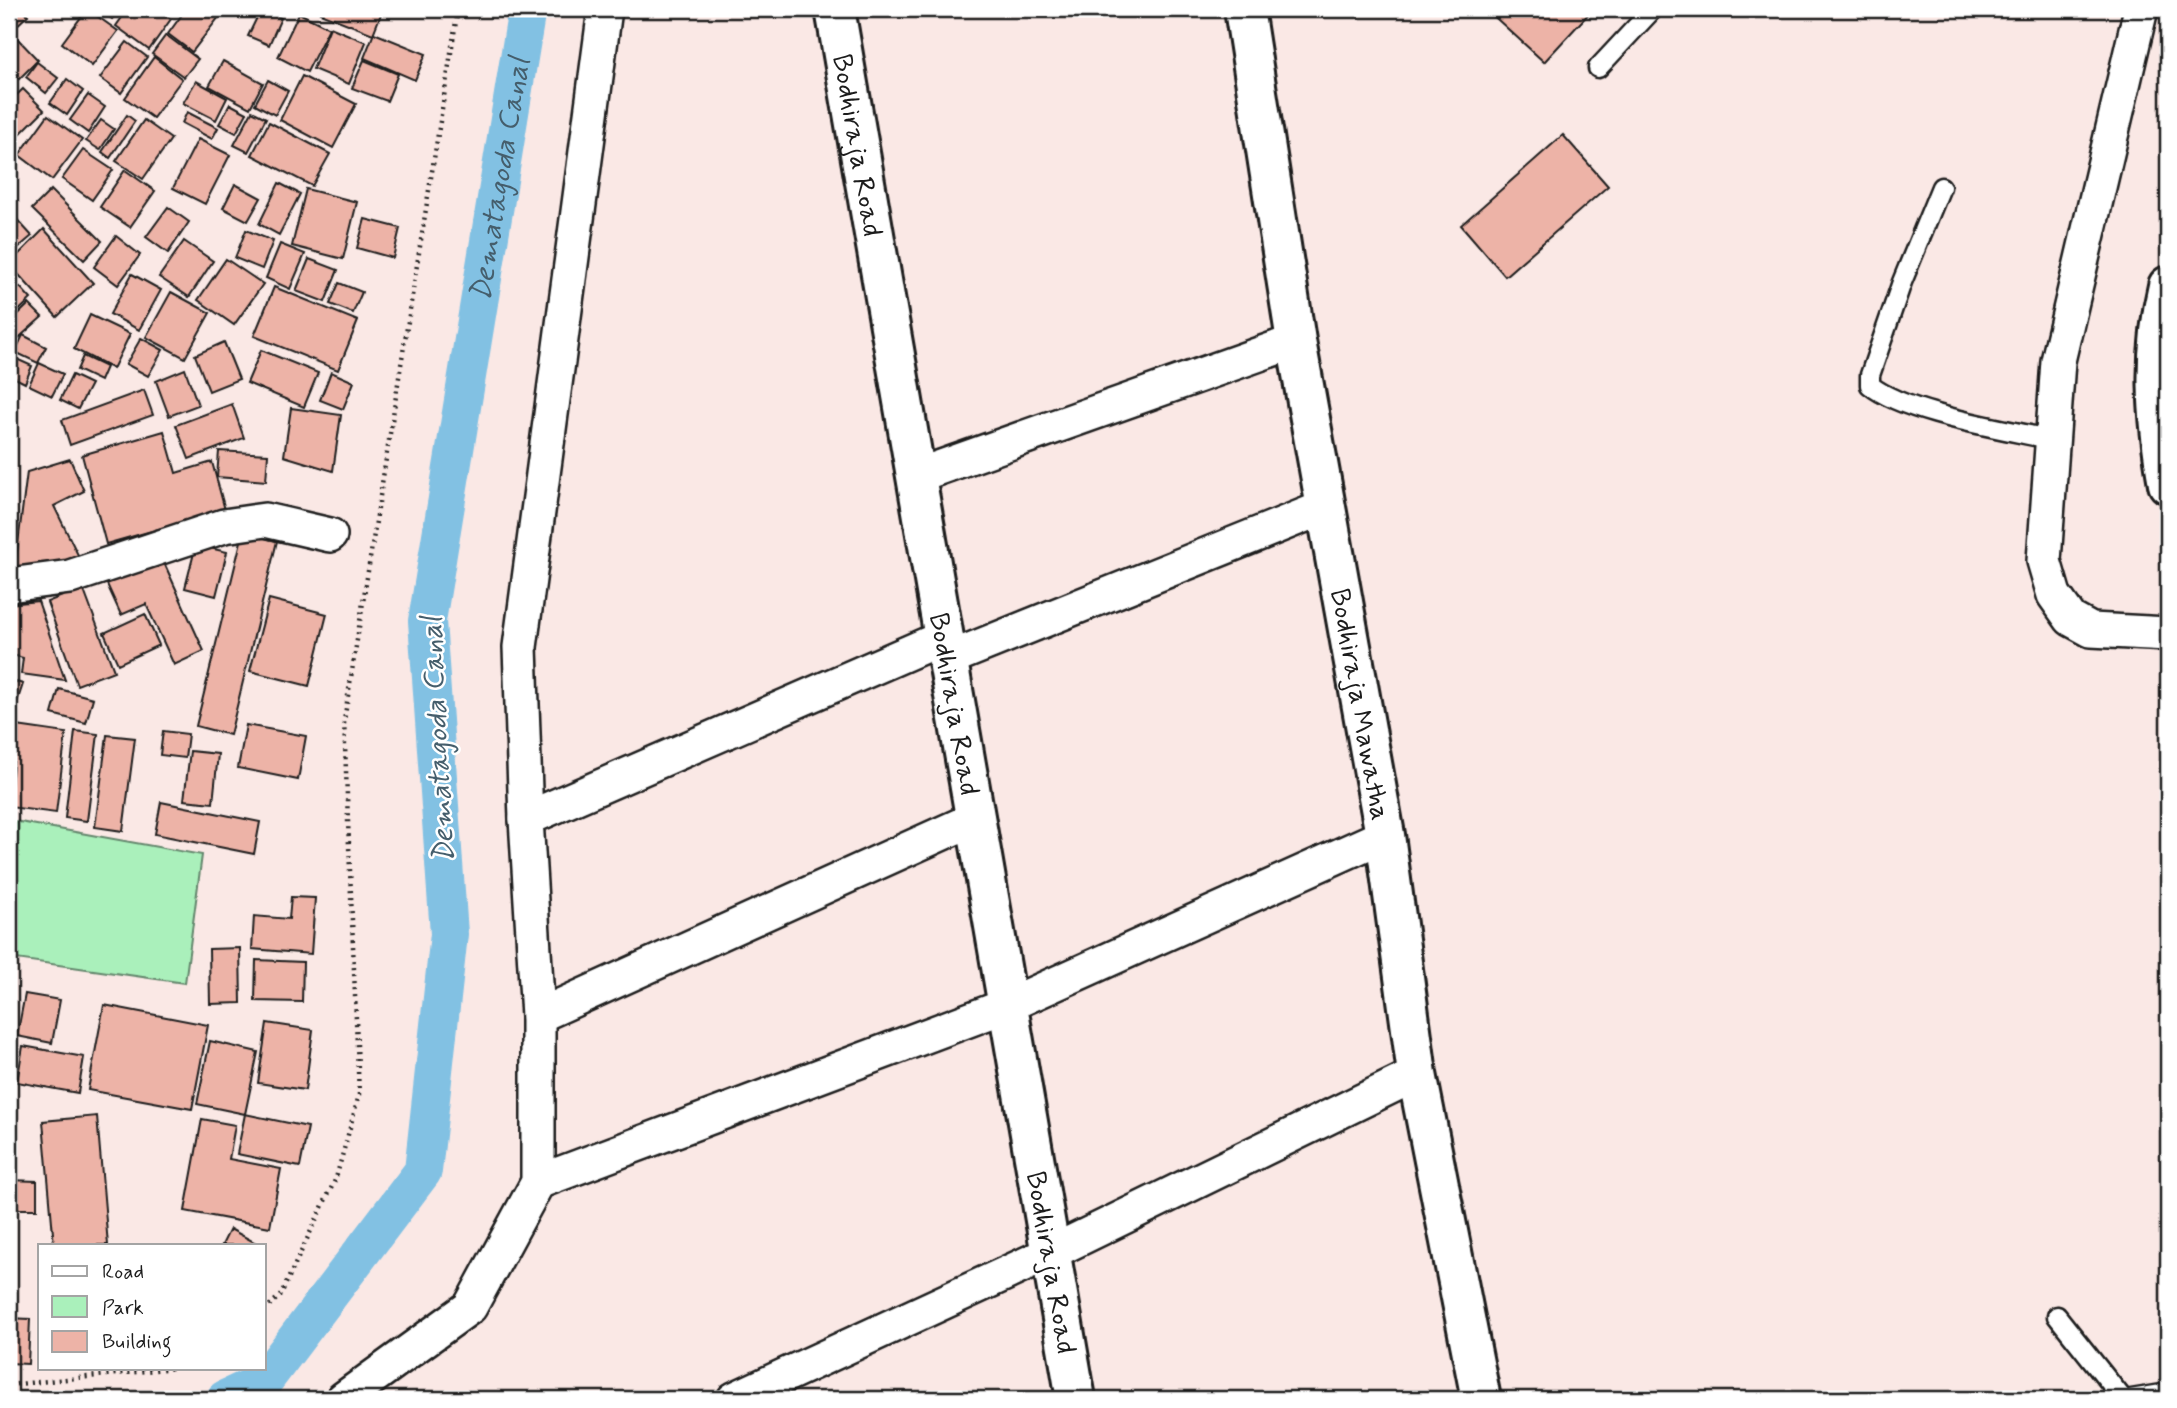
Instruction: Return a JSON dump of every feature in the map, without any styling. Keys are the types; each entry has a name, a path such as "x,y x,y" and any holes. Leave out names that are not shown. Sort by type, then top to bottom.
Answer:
{"main road":[{"name":"Bodhiraja Road","path":"835,9 1051,1253 1073,1398"},
{"name":"Bodhiraja Mawatha","path":"1244,9 1296,341 1385,835 1417,1074 1481,1399"},
{"path":"2168,286 2158,344 2156,400 2168,484"}],"street":[{"path":"343,1399 470,1307 538,1182 538,1016 526,819 520,647 605,9"},
{"path":"2141,9 2058,361 2044,561 2054,595 2071,619 2091,630 2168,634"},
{"path":"916,476 1296,341"},
{"path":"526,819 946,648 1325,507"},
{"path":"9,585 70,577 224,526 265,520 330,535"},
{"path":"538,1016 975,818"},
{"path":"538,1182 1008,1005 1385,835"},
{"path":"734,1399 1051,1253 1417,1074"}],"lane":[{"path":"1598,68 1653,9"},
{"path":"1941,187 1902,282 1870,375 1870,385 1878,392 1922,408 2053,440"},
{"path":"2057,1316 2123,1399"},
{"path":"2131,1399 2168,1393"}],"path":[{"path":"266,1308 280,1296 336,1178 359,1095 344,721 458,9"},
{"path":"9,1385 155,1370"}],"green space":[{"path":"9,820 202,855 185,983 9,958"}],"building":[{"path":"9,9 22,9 28,15 11,31"},
{"path":"87,9 118,31 92,66 62,43"},
{"path":"98,9 120,9 112,19"},
{"path":"128,9 157,9 171,19 149,50 116,26"},
{"path":"186,9 225,9 192,52 168,34"},
{"path":"261,9 281,18 269,45 248,36"},
{"path":"322,9 383,9 373,34 320,13"},
{"path":"1486,9 1593,9 1544,62"},
{"path":"299,13 329,28 307,72 278,57"},
{"path":"330,27 366,42 349,84 313,69"},
{"path":"374,33 426,54 415,80 364,58"},
{"path":"166,35 198,59 184,77 152,54"},
{"path":"16,37 38,60 19,79 9,68 9,43"},
{"path":"127,42 147,57 121,93 100,78"},
{"path":"154,57 182,79 153,118 125,98"},
{"path":"364,60 398,74 387,101 352,88"},
{"path":"223,61 263,83 250,108 209,86"},
{"path":"37,62 58,78 46,93 26,77"},
{"path":"302,76 356,104 333,148 280,120"},
{"path":"67,79 83,91 67,115 50,103"},
{"path":"268,80 288,91 275,115 255,104"},
{"path":"196,81 227,98 216,120 183,103"},
{"path":"23,89 44,110 14,140 9,135 9,102"},
{"path":"88,95 105,107 88,133 70,120"},
{"path":"230,104 247,113 236,133 219,124"},
{"path":"252,111 266,118 248,152 234,145"},
{"path":"187,112 218,128 212,139 182,123"},
{"path":"48,115 82,140 52,180 19,155"},
{"path":"127,115 135,121 110,158 102,152"},
{"path":"101,120 114,129 100,150 86,141"},
{"path":"144,120 171,139 143,179 116,161"},
{"path":"269,122 330,154 312,186 252,155"},
{"path":"1563,135 1608,186 1505,276 1461,225"},
{"path":"198,139 230,155 205,204 173,188"},
{"path":"83,150 113,170 92,200 62,179"},
{"path":"125,170 155,191 130,227 100,207"},
{"path":"279,183 300,194 279,235 259,224"},
{"path":"235,184 261,198 248,221 223,208"},
{"path":"306,189 357,202 343,259 292,246"},
{"path":"51,190 102,241 84,260 32,209"},
{"path":"168,207 189,222 168,253 146,237"},
{"path":"12,214 32,236 11,254 9,216"},
{"path":"365,219 400,228 393,258 357,248"},
{"path":"44,229 93,283 57,317 9,264"},
{"path":"246,230 273,241 262,269 235,258"},
{"path":"116,236 140,255 118,285 94,267"},
{"path":"184,241 213,261 189,297 159,277"},
{"path":"280,244 305,254 290,289 266,278"},
{"path":"226,259 263,284 234,325 198,300"},
{"path":"309,259 338,270 325,302 296,291"},
{"path":"132,274 161,290 139,330 110,314"},
{"path":"339,283 362,292 353,313 330,304"},
{"path":"20,287 31,299 9,320 9,297"},
{"path":"274,287 358,321 338,370 254,336"},
{"path":"171,292 210,313 185,358 146,337"},
{"path":"29,304 42,317 12,344 9,340 9,323"},
{"path":"90,315 130,334 113,369 74,349"},
{"path":"23,335 46,347 38,363 15,352"},
{"path":"141,338 163,350 148,376 126,364"},
{"path":"224,342 239,379 209,391 195,355"},
{"path":"261,350 318,373 304,407 247,383"},
{"path":"83,356 106,367 100,381 77,370"},
{"path":"12,357 32,366 25,383 9,375"},
{"path":"39,363 63,374 52,396 29,385"},
{"path":"185,369 198,405 169,416 156,381"},
{"path":"331,372 354,382 343,409 320,400"},
{"path":"72,375 91,384 78,409 60,400"},
{"path":"144,390 153,415 70,445 62,420"},
{"path":"232,404 244,438 189,459 176,425"},
{"path":"291,408 341,415 333,471 284,456"},
{"path":"164,431 176,473 212,462 225,510 106,544 82,455"},
{"path":"219,451 268,454 266,481 217,477"},
{"path":"70,459 84,491 54,506 79,557 14,575 27,472"},
{"path":"243,533 277,541 230,735 196,726"},
{"path":"196,545 227,552 216,596 185,588"},
{"path":"161,556 204,651 174,665 146,604 121,615 106,582"},
{"path":"83,588 114,671 77,685 47,602"},
{"path":"269,599 327,614 309,686 250,671"},
{"path":"38,601 65,680 21,674 23,658 9,654 9,604"},
{"path":"145,614 159,645 118,664 104,633"},
{"path":"9,680 23,684 13,714 9,713"},
{"path":"59,689 93,698 86,723 52,714"},
{"path":"9,725 17,726 9,789"},
{"path":"246,725 306,736 298,780 238,768"},
{"path":"17,726 66,733 56,813 9,807"},
{"path":"75,731 98,734 87,821 65,818"},
{"path":"163,731 188,734 185,758 160,755"},
{"path":"107,735 135,738 123,831 95,827"},
{"path":"190,751 218,754 213,803 184,800"},
{"path":"161,802 260,822 254,854 155,834"},
{"path":"291,897 315,898 311,954 252,949 254,916 289,919"},
{"path":"240,948 241,1003 210,1004 209,949"},
{"path":"256,960 303,962 302,1002 255,1001"},
{"path":"25,994 60,1000 52,1043 17,1036"},
{"path":"104,1005 208,1025 192,1109 88,1090"},
{"path":"267,1023 313,1030 305,1090 258,1083"},
{"path":"210,1041 258,1052 245,1114 197,1104"},
{"path":"23,1046 84,1057 78,1093 17,1082"},
{"path":"245,1114 308,1127 300,1167 237,1154"},
{"path":"97,1116 108,1244 54,1244 43,1121"},
{"path":"202,1119 235,1125 229,1159 281,1169 270,1227 185,1211"},
{"path":"9,1180 37,1181 37,1209 9,1209"},
{"path":"230,1229 258,1244 222,1244"},
{"path":"9,1318 30,1319 28,1364 9,1363"}],"waterway":[{"name":"Dematagoda Canal","path":"225,1399 264,1381 423,1171 449,934 427,621 527,9"}]}
